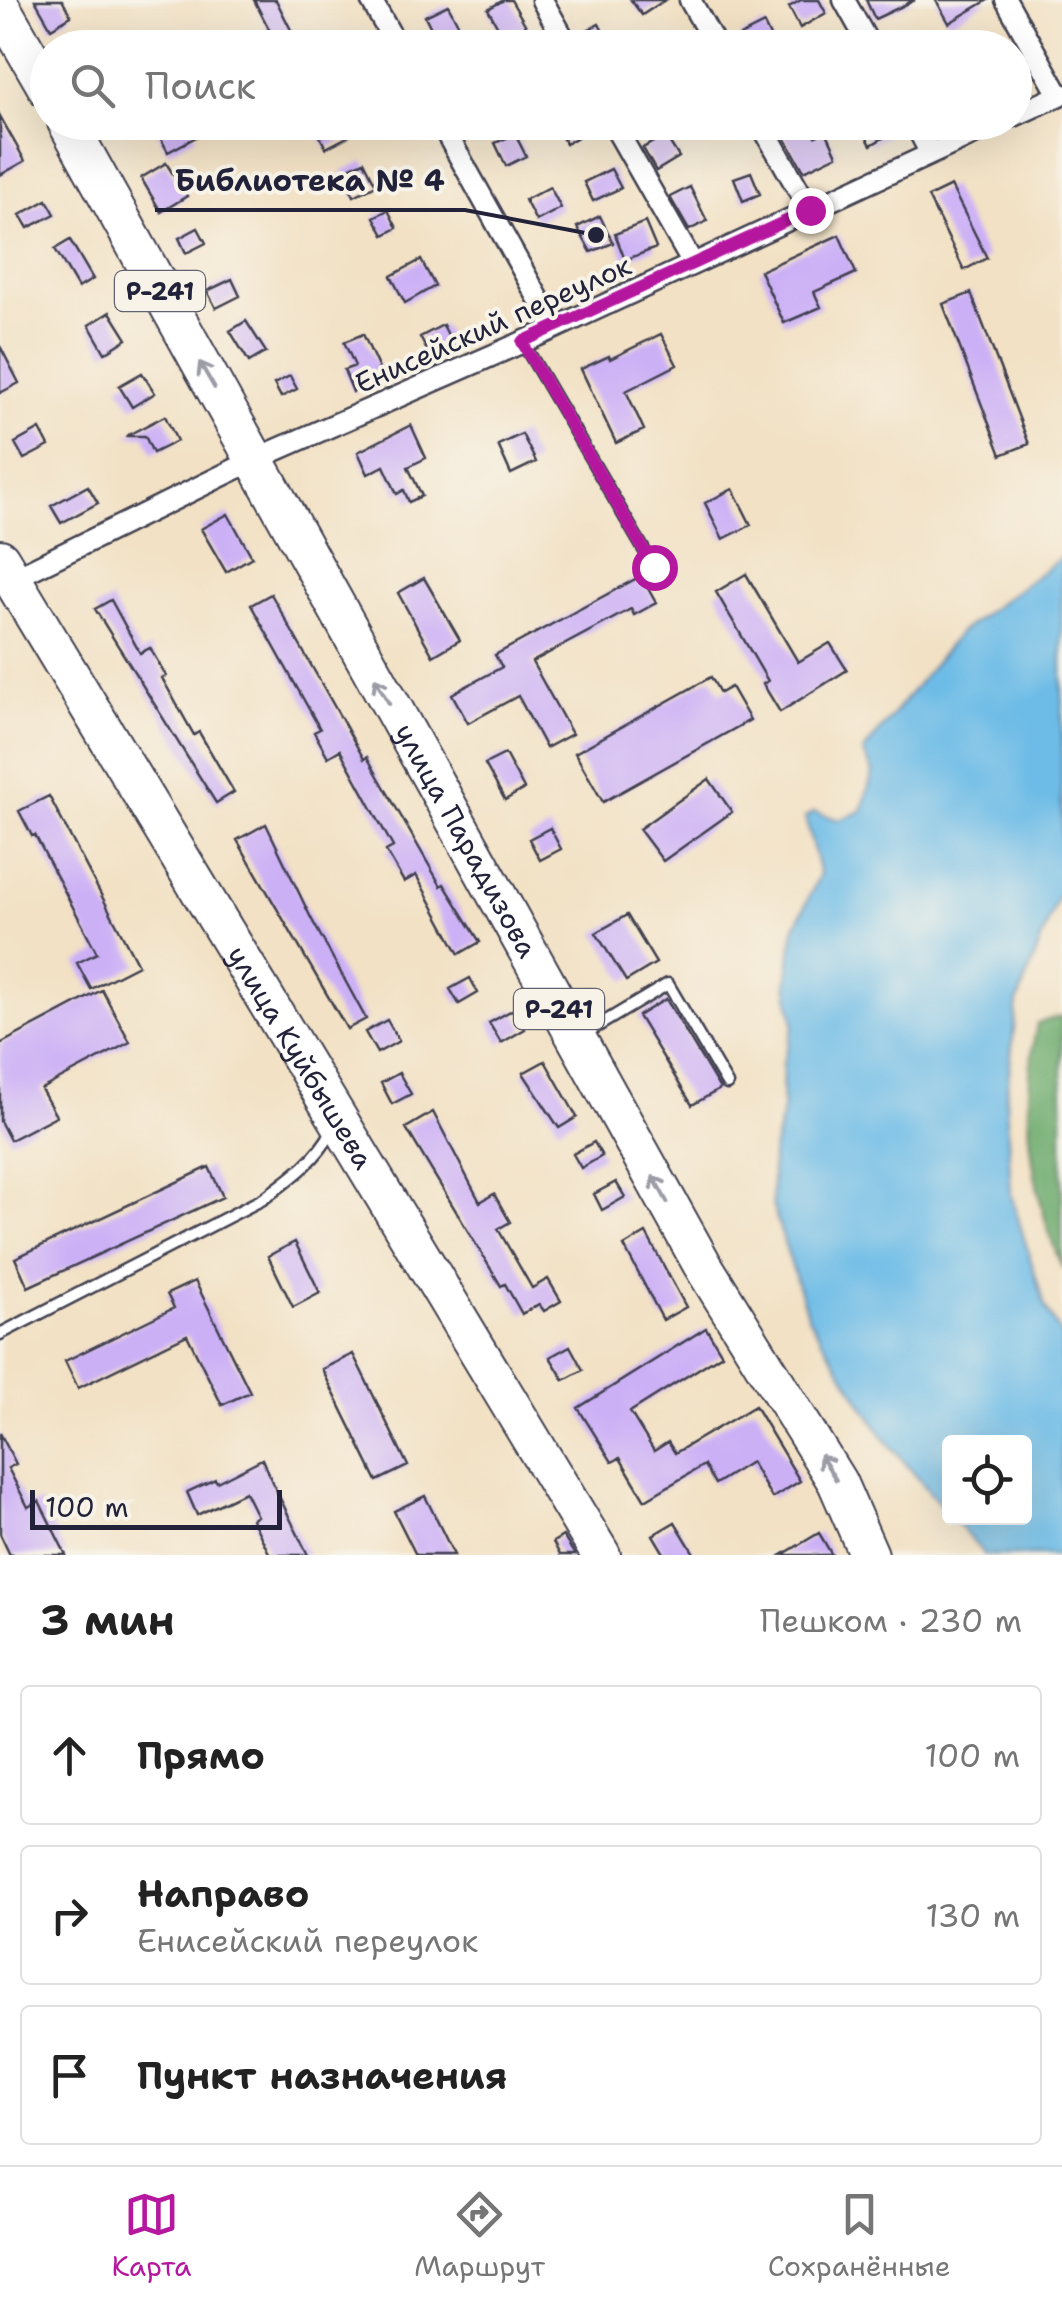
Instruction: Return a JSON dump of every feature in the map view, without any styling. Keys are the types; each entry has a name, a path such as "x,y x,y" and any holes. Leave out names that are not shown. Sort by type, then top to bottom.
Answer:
{"highway":[{"path":"0,6 30,58"},
{"name":"улица Парадизова","path":"76,140 702,1264 837,1482 869,1555"},
{"name":"улица Куйбышева","path":"6,569 600,1555"}],"street":[{"path":"371,0 388,30"},
{"path":"542,0 559,30"},
{"path":"690,0 707,30"},
{"path":"844,0 861,30"},
{"path":"1006,0 1024,30"},
{"path":"1032,44 1061,94 1032,108"},
{"path":"450,140 555,328"},
{"path":"622,140 693,264"},
{"path":"770,140 810,210"},
{"path":"924,140 931,154"},
{"name":"Енисейский переулок","path":"6,569 555,328 961,140"}],"lane":[{"path":"522,342 654,567"},
{"path":"576,1039 668,984 728,1084"},
{"path":"0,1334 263,1200 322,1150 337,1121"}],"green space":[{"path":"1062,1016 1062,1268 1036,1178 1029,1086 1037,1023"}],"water":[{"path":"1062,557 1062,886 1017,1003 1006,1099 1011,1195 1045,1307 1062,1336 1062,1555 985,1555 958,1525 1032,1525 1032,1435 942,1435 942,1507 881,1434 808,1317 772,1204 772,1154 782,1116 783,1063 794,1024 787,984 794,929 820,874 805,817 815,812 839,820 862,811 873,772 863,752 959,633"}],"building":[{"path":"35,0 62,0 71,16 51,28"},
{"path":"254,0 276,0 291,30 269,29"},
{"path":"511,0 526,26 500,30 488,9"},
{"path":"631,0 665,0 642,15"},
{"path":"801,0 819,0 826,13 800,28 789,7"},
{"path":"866,0 915,0 875,19"},
{"path":"936,0 988,0 949,23"},
{"path":"448,5 461,30 432,30 425,16"},
{"path":"0,116 25,161 0,175"},
{"path":"162,140 190,140 168,152"},
{"path":"322,140 341,140 326,148"},
{"path":"518,140 526,156 506,166 495,143"},
{"path":"657,140 668,140 679,157 656,171 643,148"},
{"path":"786,140 830,140 837,155 804,171"},
{"path":"364,161 376,185 354,196 342,171"},
{"path":"166,163 187,196 161,212 141,178"},
{"path":"611,169 621,188 593,201 584,182"},
{"path":"751,172 760,194 743,201 734,178"},
{"path":"951,186 987,258 964,270 928,197"},
{"path":"550,187 561,208 536,221 525,200"},
{"path":"690,187 707,221 689,230 670,197"},
{"path":"47,200 55,214 28,228 20,215"},
{"path":"388,210 397,228 384,235 374,217"},
{"path":"600,216 613,243 591,252 577,227"},
{"path":"645,222 656,248 625,260 615,234"},
{"path":"198,228 206,243 186,253 179,238"},
{"path":"839,235 856,273 814,292 821,307 784,323 760,271"},
{"path":"70,240 93,279 78,288 55,249"},
{"path":"421,260 435,286 405,303 391,276"},
{"path":"232,279 240,296 216,308 207,291"},
{"path":"971,293 1029,444 1001,455 943,304"},
{"path":"110,312 127,339 105,353 89,325"},
{"path":"246,321 266,352 249,362 230,331"},
{"path":"443,325 454,347 431,358 420,337"},
{"path":"363,334 383,378 353,392 344,370 355,366 344,342"},
{"path":"661,334 677,365 626,391 644,430 616,443 581,369"},
{"path":"0,346 19,383 0,393"},
{"path":"142,373 155,393 132,407 119,386"},
{"path":"290,376 297,389 281,397 274,384"},
{"path":"165,416 177,441 153,453 145,436 126,436"},
{"path":"411,425 426,458 408,467 422,496 409,502 404,490 397,494 384,466 368,474 358,452"},
{"path":"40,429 49,446 24,459 15,443"},
{"path":"522,434 536,462 511,474 498,445"},
{"path":"88,486 98,503 61,523 51,506"},
{"path":"733,489 751,525 723,539 705,503"},
{"path":"228,514 252,557 226,572 201,529"},
{"path":"746,574 798,662 830,643 847,670 780,712 763,684 768,681 716,592"},
{"path":"641,576 656,603 634,615 631,609 532,662 572,734 546,748 518,696 468,723 452,694 502,667 495,655"},
{"path":"424,578 460,640 433,656 398,593"},
{"path":"271,594 364,759 367,757 441,886 444,884 480,942 459,954 416,875 404,882 386,851 393,847 340,750 328,757 314,732 320,729 251,605"},
{"path":"111,600 140,653 150,648 194,735 199,732 234,792 216,803 95,609"},
{"path":"711,677 720,693 731,687 750,720 603,802 575,753"},
{"path":"505,754 524,789 505,800 485,764"},
{"path":"709,779 732,812 663,861 639,829"},
{"path":"49,796 138,965 91,989 77,963 97,953 19,811"},
{"path":"266,824 366,1019 347,1029 237,840"},
{"path":"550,828 561,849 540,860 529,839"},
{"path":"627,915 656,963 626,981 596,933"},
{"path":"470,978 478,993 459,1004 450,989"},
{"path":"102,990 130,1042 41,1089 56,1116 10,1140 0,1121 0,1044"},
{"path":"666,999 720,1089 692,1105 638,1016"},
{"path":"514,1009 525,1029 501,1043 489,1023"},
{"path":"387,1020 399,1041 377,1053 365,1032"},
{"path":"545,1061 577,1117 559,1128 523,1073"},
{"path":"399,1073 411,1094 392,1104 381,1083"},
{"path":"433,1112 480,1202 494,1194 510,1222 498,1229 532,1288 548,1279 561,1301 544,1311 539,1304 522,1314 505,1284 501,1286 406,1128"},
{"path":"594,1142 602,1156 581,1168 573,1154"},
{"path":"209,1167 223,1197 28,1287 15,1258"},
{"path":"616,1182 625,1197 602,1210 594,1194"},
{"path":"646,1233 686,1307 663,1320 624,1246"},
{"path":"295,1242 320,1293 293,1307 268,1256"},
{"path":"195,1281 250,1392 222,1405 187,1335 78,1388 65,1361 174,1308 167,1294"},
{"path":"706,1328 722,1354 630,1412 654,1451 668,1442 675,1453 755,1406 800,1481 772,1498 751,1462 715,1484 704,1465 645,1500 620,1458 612,1462 578,1408"},
{"path":"570,1346 583,1370 564,1380 550,1357"},
{"path":"353,1354 408,1466 377,1481 322,1369"},
{"path":"0,1433 16,1464 8,1468 28,1507 39,1501 66,1555 10,1555 0,1534"},
{"path":"262,1459 308,1555 270,1555 252,1519 257,1516 245,1492 197,1515 187,1492"},
{"path":"425,1496 454,1555 416,1555 394,1511"},
{"path":"675,1522 695,1555 665,1555 653,1535"},
{"path":"819,1533 832,1555 782,1555"},
{"path":"563,1536 575,1555 560,1555 553,1542"}],"place":[{"name":"Библиотека № 4","path":"596,235"}],"route":[{"path":"654,567 522,342 810,210"}]}
